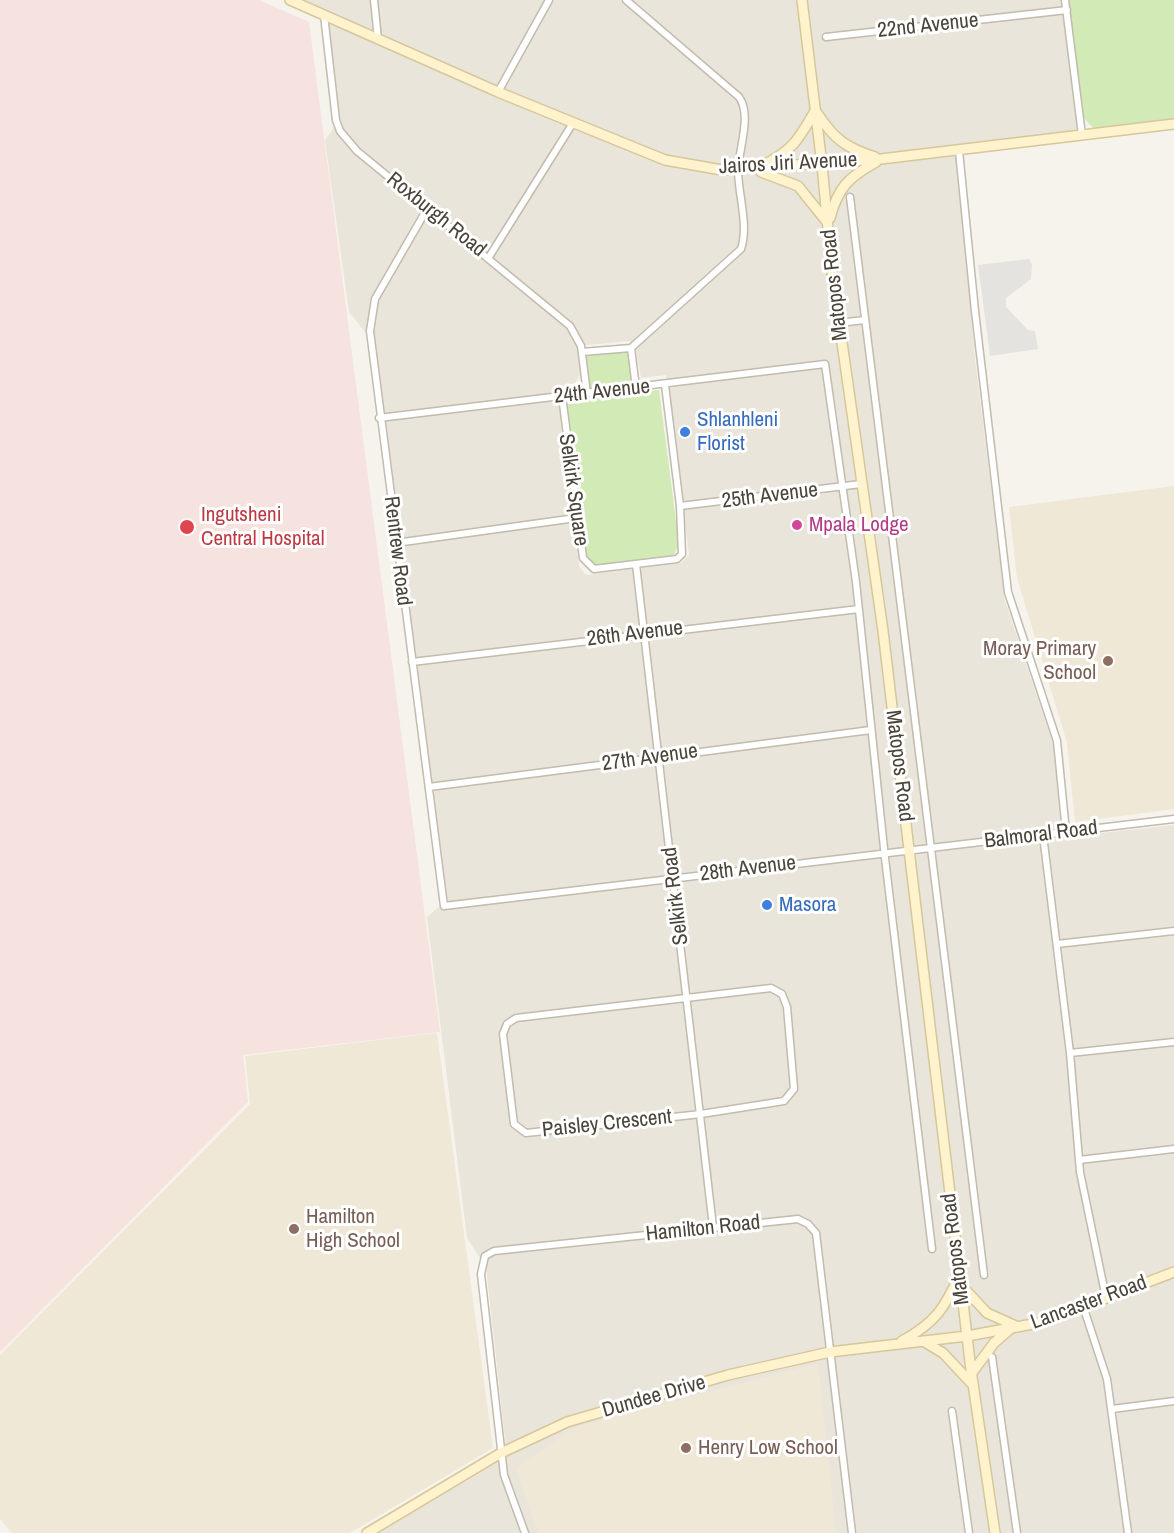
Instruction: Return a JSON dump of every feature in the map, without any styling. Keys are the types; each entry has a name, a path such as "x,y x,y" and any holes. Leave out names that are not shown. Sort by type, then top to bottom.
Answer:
{"main road":[{"name":"Jairos Jiri Avenue","path":"290,0 498,92 665,160 738,171 959,151 1174,124"},
{"name":"Matopos Road","path":"802,0 838,323 876,578 971,1374 995,1533"},
{"path":"755,170 783,155 796,144 815,111 850,150 880,159"},
{"path":"828,224 833,204 846,181 880,159"},
{"path":"755,170 798,186 828,224"},
{"name":"Lancaster Road","path":"967,1336 1020,1328 1084,1309 1174,1272"},
{"path":"897,1344 929,1324 940,1312 960,1274"},
{"path":"961,1285 987,1313 1020,1328"},
{"path":"971,1374 994,1343 1009,1330"},
{"name":"Dundee Drive","path":"367,1533 501,1453 553,1427 728,1375 830,1352 967,1336"},
{"path":"923,1341 944,1353 973,1385"}],"street":[{"path":"374,0 378,39"},
{"path":"498,92 549,0"},
{"path":"582,352 630,348 741,249 743,237 738,171 745,108 743,102 626,0"},
{"path":"1065,0 1082,135"},
{"name":"22nd Avenue","path":"826,37 1067,10"},
{"name":"Roxburgh Road","path":"324,14 336,120 340,131 357,151 489,257 570,326 579,338 587,394"},
{"path":"489,257 573,123"},
{"path":"959,151 1008,592 1058,741 1066,832"},
{"path":"850,197 984,1275"},
{"name":"Rentrew Road","path":"428,209 375,299 370,331 379,418 444,906"},
{"path":"838,323 865,320"},
{"path":"630,348 636,388"},
{"name":"24th Avenue","path":"379,418 825,364 843,487"},
{"name":"Selkirk Square","path":"561,396 583,558 591,568 636,564 681,556 683,545 665,385"},
{"name":"25th Avenue","path":"680,506 861,484"},
{"path":"843,487 932,1249"},
{"path":"396,543 576,518"},
{"name":"Selkirk Road","path":"636,564 713,1227"},
{"name":"26th Avenue","path":"412,662 859,609"},
{"name":"27th Avenue","path":"429,787 871,730"},
{"name":"Balmoral Road","path":"909,849 1174,819"},
{"path":"1043,835 1070,1053 1079,1160 1100,1274 1107,1298"},
{"name":"28th Avenue","path":"444,906 909,849"},
{"path":"1057,944 1174,932"},
{"name":"Paisley Crescent","path":"771,988 782,994 787,1007 792,1094 779,1103 526,1133 514,1124 503,1034 507,1024 516,1018 688,997 771,988"},
{"path":"1070,1053 1174,1042"},
{"path":"1079,1160 1174,1149"},
{"name":"Hamilton Road","path":"501,1453 481,1274 483,1259 494,1251 798,1220 813,1229 830,1352"},
{"path":"1084,1309 1102,1357 1112,1409 1128,1533"},
{"path":"830,1352 852,1533"},
{"path":"992,1357 1017,1533"},
{"path":"1112,1409 1174,1401"},
{"path":"952,1411 969,1533"},
{"path":"501,1453 509,1492 525,1533"}],"shaded area":[{"name":"Ingutsheni Central Hospital","path":"0,0 259,0 309,22 440,1032 243,1055 248,1102 0,1352"},
{"path":"293,0 1063,0 1079,133 957,148 975,359 1005,601 1053,744 1062,837 1174,825 1174,1533 378,1533 507,1457 486,1267 467,1238 427,917 447,900 375,344 349,312 325,140 340,118 326,14","holes":["629,341 636,349 641,378 666,375 689,555 681,563 586,575 579,566 558,393 571,391 580,375 577,346"]},
{"path":"1029,259 1032,264 1031,279 1006,298 1006,307 1028,330 1035,331 1038,349 990,356 978,265"},
{"name":"Moray Primary School","path":"1174,486 1174,809 1075,822 1067,743 1017,578 1009,507"},
{"name":"Hamilton High School","path":"437,1033 493,1448 350,1533 12,1533 0,1519 0,1355 250,1104 245,1056"},
{"name":"Henry Low School","path":"818,1363 836,1533 538,1533 516,1468 573,1428"}],"green space":[{"path":"1069,0 1174,0 1174,120 1097,130 1089,124 1082,115"},
{"path":"628,350 632,386 590,390 586,355"},
{"path":"659,390 679,544 674,555 595,565 585,556 566,403 569,399"}],"place":[{"name":"Shlanhleni Florist","path":"685,432"},
{"name":"Mpala Lodge","path":"797,525"},
{"name":"Ingutsheni Central Hospital","path":"187,527"},
{"name":"Moray Primary School","path":"1108,661"},
{"name":"Masora","path":"767,905"},
{"name":"Hamilton High School","path":"294,1229"},
{"name":"Henry Low School","path":"686,1448"}]}
